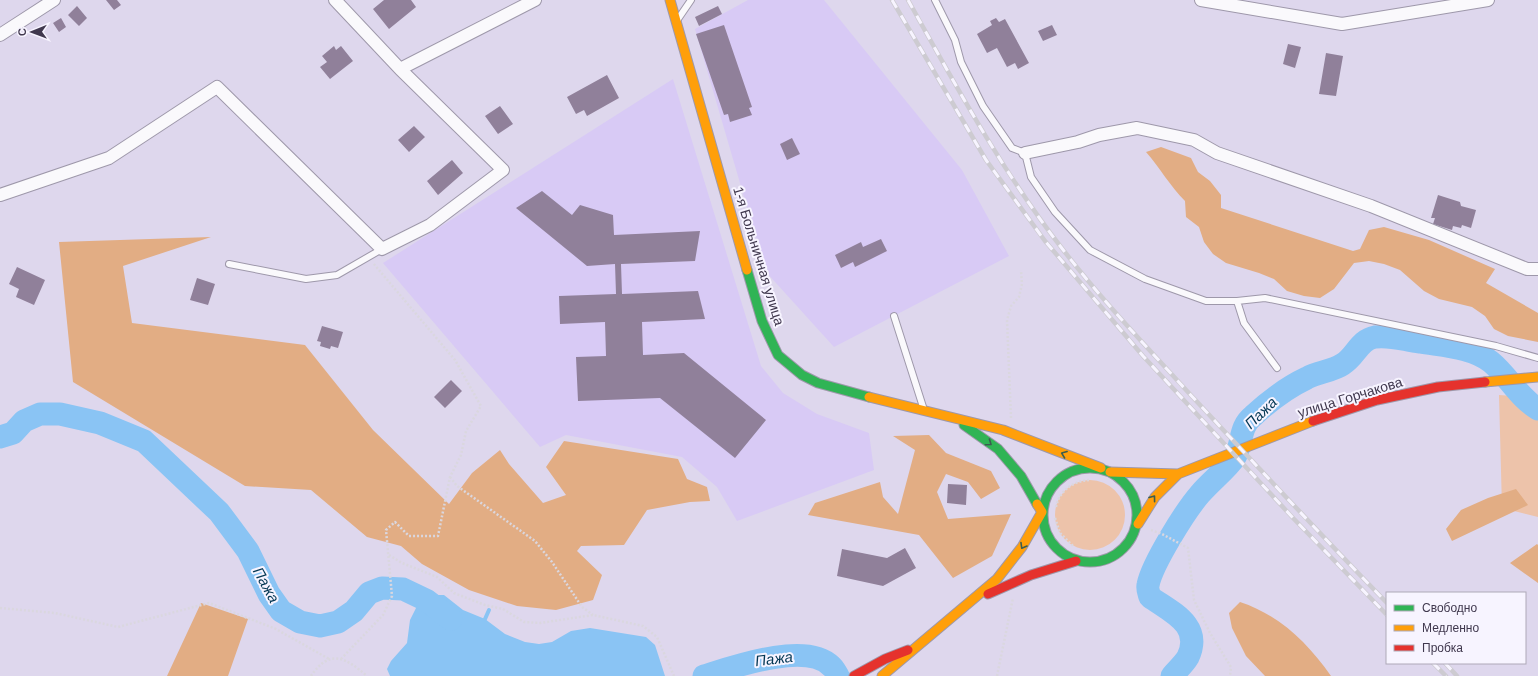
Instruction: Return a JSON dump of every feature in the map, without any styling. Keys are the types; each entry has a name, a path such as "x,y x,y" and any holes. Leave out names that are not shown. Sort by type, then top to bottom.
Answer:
{"main road":[{"name":"1-я Больничная улица","path":"670,0 762,320 778,355 798,372 818,383 957,420 1003,430 1105,470"},
{"name":"улица Горчакова","path":"1178,474 1313,421 1376,400 1484,381 1538,377"},
{"path":"957,420 998,450 1021,476 1042,512 1044,528 1051,543 1062,554 1076,561 1091,563 1106,560 1119,553 1130,542 1145,509 1156,494 1178,474"},
{"path":"882,676 973,602 998,577 1019,552 1042,512 1045,498 1052,486 1062,476 1075,470 1089,467 1132,474 1178,474"},
{"path":"1105,470 1124,481 1133,495 1138,512 1136,529"},
{"path":"973,602 1020,578 1053,566 1076,561"},
{"path":"854,676 884,659 916,647"}],"street":[{"path":"0,35 54,0"},
{"path":"0,195 109,158 217,87 382,249 430,225 503,170 400,69 335,0"},
{"path":"400,69 535,0"},
{"path":"1201,0 1342,24 1488,0"},
{"path":"1025,152 1078,142 1099,135 1136,128 1194,140 1217,153 1371,206 1527,269 1538,269"}],"lane":[{"path":"676,22 691,0"},
{"path":"935,0 955,40 961,62 983,106 1012,148 1025,152 1030,177 1055,212 1090,250 1145,280 1206,301 1237,301 1265,298 1488,345 1538,358"},
{"path":"229,264 306,279 337,275 382,249"},
{"path":"1237,301 1244,323 1277,368"},
{"path":"894,316 926,412"}],"path":[{"path":"341,658 383,615 392,596 386,530 395,522 409,536 438,536 450,477 461,455 466,431 481,406 455,360 368,257"},
{"path":"1011,424 1007,320 1011,306 1019,297 1022,284 1021,270"},
{"path":"450,477 457,486 535,541 552,562 582,607 593,615"},
{"path":"1055,510 1063,493 1072,485 1084,480 1096,480"},
{"path":"1055,516 1057,528 1063,538 1078,549"},
{"path":"1162,534 1188,548 1194,600 1210,634 1231,667 1230,676"},
{"path":"389,555 402,563 437,577 454,593 485,606 503,609 524,622 540,623 593,615 643,626 656,637 674,674"},
{"path":"0,608 55,614 118,627 209,603 276,629 329,659"},
{"path":"997,676 1010,618"},
{"path":"311,676 318,665 329,659 341,658 352,662 367,676"}],"shaded area":[{"path":"748,0 824,0 962,170 1009,256 834,347 766,272 695,29"},
{"path":"673,79 761,366 783,393 817,414 869,433 874,470 737,521 717,487 682,457 566,435 540,447 383,263"},
{"path":"1161,147 1191,158 1198,172 1210,181 1221,195 1221,208 1353,251 1360,249 1369,230 1384,227 1429,240 1495,269 1486,283 1538,313 1538,342 1508,336 1494,329 1485,316 1472,307 1439,299 1424,291 1400,270 1384,264 1369,261 1354,263 1334,289 1320,298 1304,296 1287,291 1274,279 1226,263 1213,254 1204,242 1199,227 1186,217 1185,201 1146,152"},
{"path":"211,237 123,266 132,323 305,345 373,430 449,504 472,473 500,450 509,464 543,503 566,495 546,467 564,441 678,459 687,479 707,487 710,501 690,502 647,510 624,545 581,546 577,551 602,575 593,600 556,610 517,606 469,590 422,564 401,546 367,537 311,490 245,486 73,382 59,242"},
{"path":"1499,395 1538,398 1538,517 1502,508"},
{"path":"929,435 946,453 991,471 1000,488 981,499 968,482 946,474 937,492 948,519 1011,514 992,556 953,578 919,535 808,515 815,503 880,482 883,497 898,514 915,450 893,436"},
{"path":"1083,480 1097,480 1110,486 1119,495 1123,501 1125,515 1123,529 1115,540 1104,548 1097,550 1083,550 1076,548 1065,540 1057,529 1055,522 1055,508 1057,501 1065,490 1076,482"},
{"path":"1516,489 1528,505 1452,541 1446,529 1461,510 1488,498"},
{"path":"1537,544 1538,545 1538,583 1510,563"},
{"path":"1240,602 1267,614 1280,622 1302,641 1331,676 1265,676 1246,656 1232,628 1229,613"},
{"path":"201,603 248,619 228,676 167,676"}],"water":[{"path":"435,595 444,595 463,610 485,619 505,634 525,642 539,644 552,642 571,631 590,628 646,637 655,645 665,676 390,676 387,669 391,661 407,643 410,620 416,608"}],"building":[{"path":"106,0 117,0 121,5 114,10"},
{"path":"384,0 411,0 416,7 389,29 373,9"},
{"path":"77,6 87,18 79,26 68,15"},
{"path":"718,6 722,14 699,26 695,17"},
{"path":"61,18 66,27 59,32 53,23"},
{"path":"996,18 999,22 1005,19 1029,63 1018,69 1015,63 1007,67 997,48 987,53 977,34 992,25 990,21"},
{"path":"724,25 752,107 749,108 752,115 730,122 728,114 724,115 696,34"},
{"path":"1052,25 1057,35 1043,41 1038,31"},
{"path":"1288,44 1301,47 1295,68 1283,64"},
{"path":"334,46 336,50 341,46 353,61 330,79 320,67 327,62 322,56"},
{"path":"1326,53 1343,56 1336,96 1319,94"},
{"path":"607,75 619,98 587,116 584,110 576,114 567,97"},
{"path":"500,106 513,124 498,134 485,116"},
{"path":"414,126 425,137 409,152 398,140"},
{"path":"792,138 800,154 787,160 780,144"},
{"path":"452,160 463,173 438,195 427,181"},
{"path":"542,191 572,215 580,205 613,215 614,235 700,231 695,261 621,264 622,294 698,291 705,319 642,322 643,355 684,353 766,420 735,458 660,398 578,401 576,357 606,356 605,322 560,324 559,296 616,294 615,264 587,266 516,208"},
{"path":"1438,195 1460,202 1461,206 1476,210 1471,228 1462,225 1461,228 1453,226 1452,230 1433,224 1435,218 1431,218"},
{"path":"881,239 887,251 855,267 853,262 841,268 835,255 861,242 863,247"},
{"path":"17,267 45,280 34,305 16,297 19,289 9,284"},
{"path":"197,278 215,284 208,305 190,300"},
{"path":"322,326 343,332 338,348 331,346 330,349 320,346 321,342 317,341"},
{"path":"451,380 462,391 445,408 434,397"},
{"path":"948,484 967,485 966,505 947,503"},
{"path":"905,548 916,568 883,586 837,576 842,549 887,558"}],"waterway":[{"name":"Пажа","path":"1172,676 1188,657 1192,646 1191,636 1188,628 1175,614 1150,597 1148,586 1151,576 1170,538 1194,502 1235,457 1245,425 1265,405 1278,395 1307,378 1343,364 1365,341 1375,337 1387,337 1457,348 1475,353 1491,362 1519,393 1538,409"},
{"name":"Пажа","path":"0,437 13,433 24,421 40,414 60,414 100,423 144,441 219,512 248,551 269,594 281,611 300,622 320,626 338,622 354,611 369,593 382,588 403,589 426,600 451,619"},
{"path":"485,619 489,610"},
{"name":"Пажа","path":"704,676 750,662 787,656 805,656 820,659 832,667 838,676"}],"railway":[{"path":"892,0 986,160 1045,241 1143,356 1294,519 1386,614"},
{"path":"908,0 962,97 1000,160 1042,221 1078,269 1155,357 1386,602"},
{"path":"1434,664 1446,676"},
{"path":"1446,664 1457,676"}],"traffic: fast":[{"path":"747,270 762,321 778,355 802,375 818,383 869,397"},
{"path":"964,425 998,449 1021,476 1037,504"},
{"path":"1081,468 1099,468 1108,471 1124,481 1134,497 1137,506 1137,515 1137,524 1134,533 1124,549 1108,559 1099,562 1081,562 1072,559 1056,549 1046,533 1043,524 1043,506 1046,497 1056,481 1072,471 1081,468"}],"traffic: slow":[{"path":"670,0 747,270"},
{"path":"1485,382 1538,377"},
{"path":"869,397 1003,430 1101,468"},
{"path":"1110,472 1178,474 1313,421"},
{"path":"1138,524 1155,497 1178,474"},
{"path":"882,676 997,579 1022,547 1042,512 1037,504"}],"traffic: jam":[{"path":"1313,421 1377,400 1438,387 1485,382"},
{"path":"988,594 1031,575 1076,561"},
{"path":"854,676 885,659 908,650"}]}
